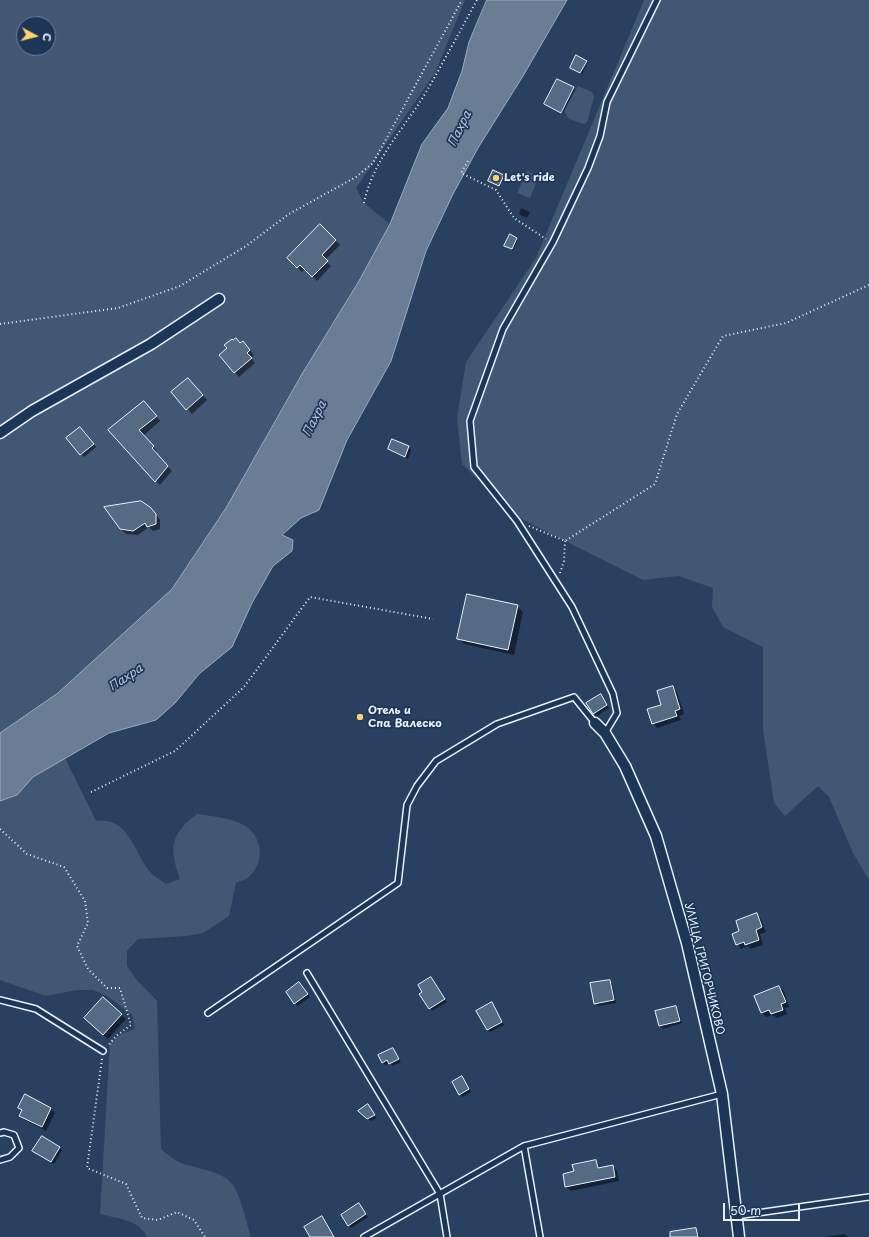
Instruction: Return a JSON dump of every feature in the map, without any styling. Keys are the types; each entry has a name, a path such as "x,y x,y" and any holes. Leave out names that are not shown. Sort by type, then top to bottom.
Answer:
{"street":[{"path":"0,433 32,412 151,344 219,299"},
{"name":"УЛИЦА ГРИГОРЧИКОВО","path":"595,723 605,733 625,766 656,836 687,943 722,1094 729,1142 735,1216 739,1237"}],"lane":[{"path":"605,733 617,713 613,694 572,607 517,521 474,467 470,421 503,329 553,242 588,168 600,136 607,102 657,0"},
{"path":"208,1013 398,883 407,805 417,786 436,761 497,724 574,697 595,723"},
{"path":"307,973 440,1194 447,1237"},
{"path":"0,1000 36,1010 103,1051"},
{"path":"364,1237 524,1146 722,1094"},
{"path":"0,1134 4,1132 14,1135 19,1148 10,1157 0,1160"},
{"path":"524,1146 540,1237"},
{"path":"735,1216 869,1197"}],"path":[{"path":"0,324 118,308 180,286 246,246 289,214 356,177 373,164 462,0"},
{"path":"364,203 367,187 376,166 424,94 477,0"},
{"path":"468,161 461,173 496,190 514,218 545,238"},
{"path":"565,541 655,484 677,414 723,336 786,323 869,285"},
{"path":"517,521 565,541"},
{"path":"556,583 564,561 565,541"},
{"path":"91,792 175,751 244,687 310,597 433,619"},
{"path":"0,829 28,854 64,867 85,901 88,923 77,946 88,969 107,988 120,988 131,1025 116,1036 103,1051 87,1168 126,1184 142,1218 158,1220 177,1212 194,1220 205,1237"}],"shaded area":[{"path":"0,0 465,0 435,73 356,188 364,203 390,224 359,281 302,374 226,508 172,589 58,693 0,733"},
{"path":"644,0 869,0 869,880 853,853 829,797 818,786 785,816 774,803 763,730 763,647 723,627 712,607 713,588 679,576 643,580 520,518 462,464 457,418 466,362 536,258"},
{"path":"578,86 592,92 594,97 587,122 584,124 569,119 564,111"},
{"path":"527,171 539,176 530,198 517,193"},
{"path":"65,758 96,821 108,821 117,825 124,831 153,875 166,884 180,879 174,859 174,843 181,828 197,814 214,816 242,824 249,828 258,841 260,855 258,863 250,876 236,883 229,916 203,933 187,936 138,939 127,951 127,966 136,979 157,1001 161,1149 181,1163 214,1172 227,1179 237,1192 251,1237 147,1237 144,1231 133,1223 100,1214 110,1043 121,1034 135,1029 132,1015 107,996 93,990 77,990 46,996 0,980 0,801 17,795 33,777"}],"water":[{"name":"Пахра","path":"487,0 567,0 523,76 478,148 453,194 426,251 391,361 347,440 319,510 301,518 282,535 293,540 292,551 273,566 252,603 232,647 199,674 175,703 156,720 109,733 33,777 17,795 0,801 0,733 58,693 172,589 226,508 302,374 359,281 390,224 422,144 448,108 462,71 469,42"}],"building":[{"path":"576,55 587,61 580,73 570,68"},
{"path":"557,79 574,87 561,113 544,104"},
{"name":"Let's ride","path":"493,170 504,175 499,186 488,181"},
{"path":"320,224 336,240 322,255 328,261 312,277 300,265 297,268 287,258"},
{"path":"510,234 517,238 512,249 504,246"},
{"path":"236,338 240,343 243,341 250,350 247,353 252,358 234,373 219,355 227,348 224,345"},
{"path":"188,378 203,395 186,410 171,392"},
{"path":"144,401 157,416 139,430 154,446 152,448 168,466 155,482 108,430"},
{"path":"80,427 94,444 80,455 66,438"},
{"path":"392,439 409,446 405,457 388,449"},
{"path":"141,501 150,507 156,514 156,524 147,527 145,523 133,531 120,529 104,507"},
{"path":"467,594 518,605 508,650 457,639"},
{"path":"673,686 680,709 675,711 677,716 652,724 647,709 661,705 657,691"},
{"path":"601,694 607,705 593,714 586,703"},
{"path":"757,913 762,927 756,930 759,940 745,945 744,942 736,945 732,934 739,931 736,921"},
{"path":"431,977 445,999 429,1009 419,994 422,992 418,985"},
{"path":"610,980 614,1000 594,1004 590,983"},
{"path":"299,982 308,994 294,1004 286,992"},
{"path":"779,986 786,1002 781,1004 783,1010 771,1014 769,1010 761,1013 754,996"},
{"path":"103,997 122,1014 103,1035 84,1018"},
{"path":"492,1002 502,1022 487,1030 476,1011"},
{"path":"676,1006 680,1021 659,1026 655,1011"},
{"path":"393,1048 399,1059 389,1064 387,1060 382,1063 378,1055"},
{"path":"462,1076 469,1089 459,1095 452,1082"},
{"path":"25,1094 51,1108 42,1127 19,1116 22,1110 18,1108"},
{"path":"368,1104 375,1115 367,1119 358,1111"},
{"path":"42,1136 60,1147 51,1162 32,1151"},
{"path":"596,1160 598,1168 613,1165 615,1177 565,1187 563,1174 574,1171 572,1165"},
{"path":"359,1203 366,1214 348,1226 341,1215"},
{"path":"322,1216 334,1237 310,1237 304,1227"},
{"path":"696,1228 698,1237 670,1237 670,1232"}],"place":[{"name":"Let's ride","path":"496,178"},
{"name":"Отель и Спа Валеско","path":"360,717"}]}
